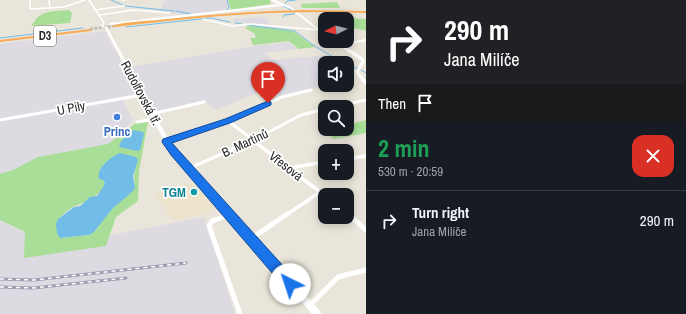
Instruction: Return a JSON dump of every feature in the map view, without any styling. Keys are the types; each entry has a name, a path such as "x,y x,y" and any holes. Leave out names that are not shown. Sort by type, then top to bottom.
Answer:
{"highway":[{"path":"114,27 201,16 293,11 366,12"},
{"name":"D3","path":"0,40 90,29"}],"main road":[{"name":"Rudolfovská tř.","path":"89,0 105,25 166,142 188,169 317,314"},
{"path":"105,25 110,24"}],"street":[{"path":"30,0 30,9 65,7"},
{"path":"49,0 50,7"},
{"path":"62,9 85,0"},
{"path":"272,0 290,8 318,29"},
{"path":"201,16 282,4"},
{"path":"71,5 74,9"},
{"path":"95,10 124,6"},
{"path":"99,15 133,10 170,13"},
{"path":"110,24 190,15 201,16 232,26 250,24 318,30"},
{"path":"354,42 366,40"},
{"path":"345,48 364,60 357,72 366,83"},
{"path":"166,142 228,121 282,97 311,90"},
{"name":"U Pily","path":"0,120 142,95"},
{"path":"354,103 366,100"},
{"path":"137,122 204,102"},
{"name":"B. Martinů","path":"188,169 254,140 301,114 318,110"},
{"name":"Vřesová","path":"228,121 318,190"},
{"path":"354,158 366,156"},
{"path":"289,168 318,163"},
{"path":"251,239 318,193"},
{"path":"229,215 212,220 209,226 240,314"},
{"path":"354,220 366,230"},
{"path":"310,306 338,277 366,270"}],"shaded area":[{"path":"165,0 228,0 228,7 223,11 182,15 160,11"},
{"path":"264,17 272,26 233,22 234,19"},
{"path":"105,31 125,68 254,46 289,42 298,49 265,53 273,60 327,55 329,56 318,56 318,87 279,96 267,89 215,110 204,100 155,113 139,94 122,97 133,120 108,147 0,191 0,44"},
{"path":"193,183 215,208 204,214 173,220 154,193 164,192"},
{"path":"204,217 235,314 0,314 0,220 32,237 106,236"}],"green space":[{"path":"228,0 271,1 270,4 231,10"},
{"path":"337,2 340,8 302,8 301,4"},
{"path":"69,10 72,13 70,23 31,26 40,15 52,11"},
{"path":"354,18 366,19 366,31 354,28"},
{"path":"253,26 293,31 315,47 299,49 289,41 253,45 250,38 258,38 255,37 255,34 245,28"},
{"path":"366,120 366,133 354,135 354,123"},
{"path":"148,122 139,171 138,201 116,217 106,246 24,258 25,232 0,220 0,174 13,170 38,157 108,144 136,123","holes":["116,155 136,157 134,175 135,182 106,215 96,230 89,235 60,238 58,219 73,207 96,196 103,189 105,184 103,180 103,165"]},
{"path":"330,136 350,136 334,139"}],"water":[{"path":"134,130 143,132 144,134 140,150 137,151 119,147 121,141"},
{"path":"120,153 136,157 138,160 133,176 135,188 113,208 94,232 89,235 60,238 57,233 56,224 58,219 74,207 80,206 90,197 97,196 105,184 103,180 99,179 102,167 112,157"}],"waterway":[{"path":"111,0 123,5"},
{"path":"225,11 229,8 227,0"},
{"path":"285,4 287,1 296,0"},
{"path":"125,6 174,11"},
{"path":"283,6 292,10"},
{"path":"176,11 191,14"},
{"path":"283,17 284,15 294,14 294,12"},
{"path":"126,27 210,18"},
{"path":"211,18 230,22"},
{"path":"235,23 242,24"},
{"path":"247,25 295,31 313,45 331,56"},
{"path":"0,38 83,28"},
{"path":"354,68 358,69"},
{"path":"361,70 366,73"}],"tunnel":[{"path":"90,29 114,26"}],"railway":[{"path":"0,279 34,280 186,263"},
{"path":"0,287 33,288 126,278"}],"place":[{"name":"Princ","path":"117,117"},
{"name":"TGM","path":"194,192"}],"route":[{"path":"268,103 228,121 166,142 174,153 290,284"}]}
